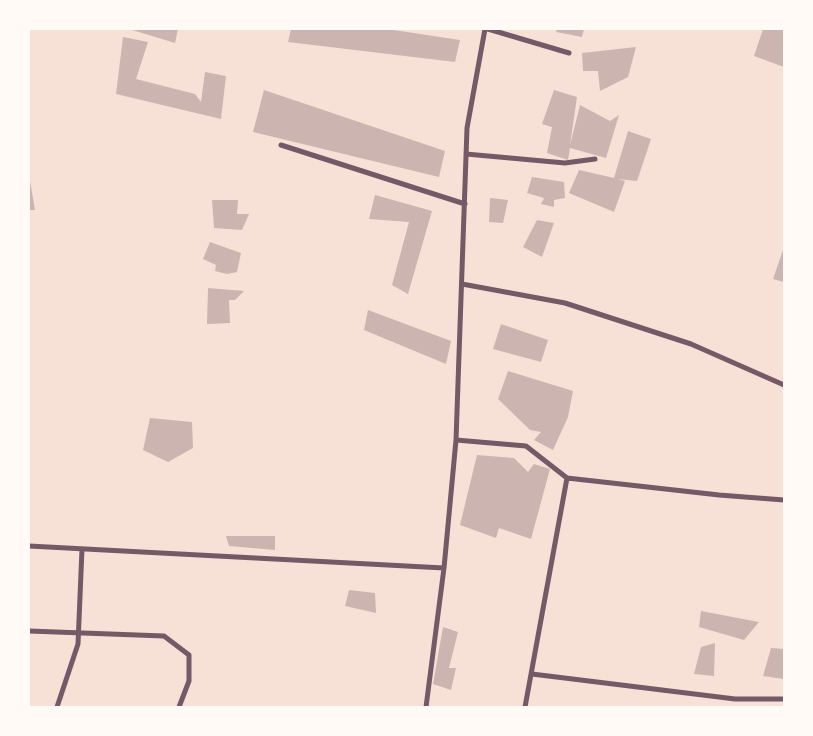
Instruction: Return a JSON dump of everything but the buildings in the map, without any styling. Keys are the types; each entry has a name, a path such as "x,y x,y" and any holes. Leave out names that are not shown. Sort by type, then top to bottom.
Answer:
{"street":[{"path":"426,707 444,568 456,440 466,128 486,29 569,53"},
{"path":"281,145 465,204"},
{"path":"466,154 565,163 594,159"},
{"path":"462,284 565,303 691,344 784,384"},
{"path":"456,440 526,446 567,478 719,495 784,500"},
{"path":"525,707 567,478"},
{"path":"29,546 444,568"},
{"path":"57,707 78,644 82,549"},
{"path":"29,631 79,631 164,636 189,654 189,681 179,707"},
{"path":"532,674 735,700 784,699"}]}
